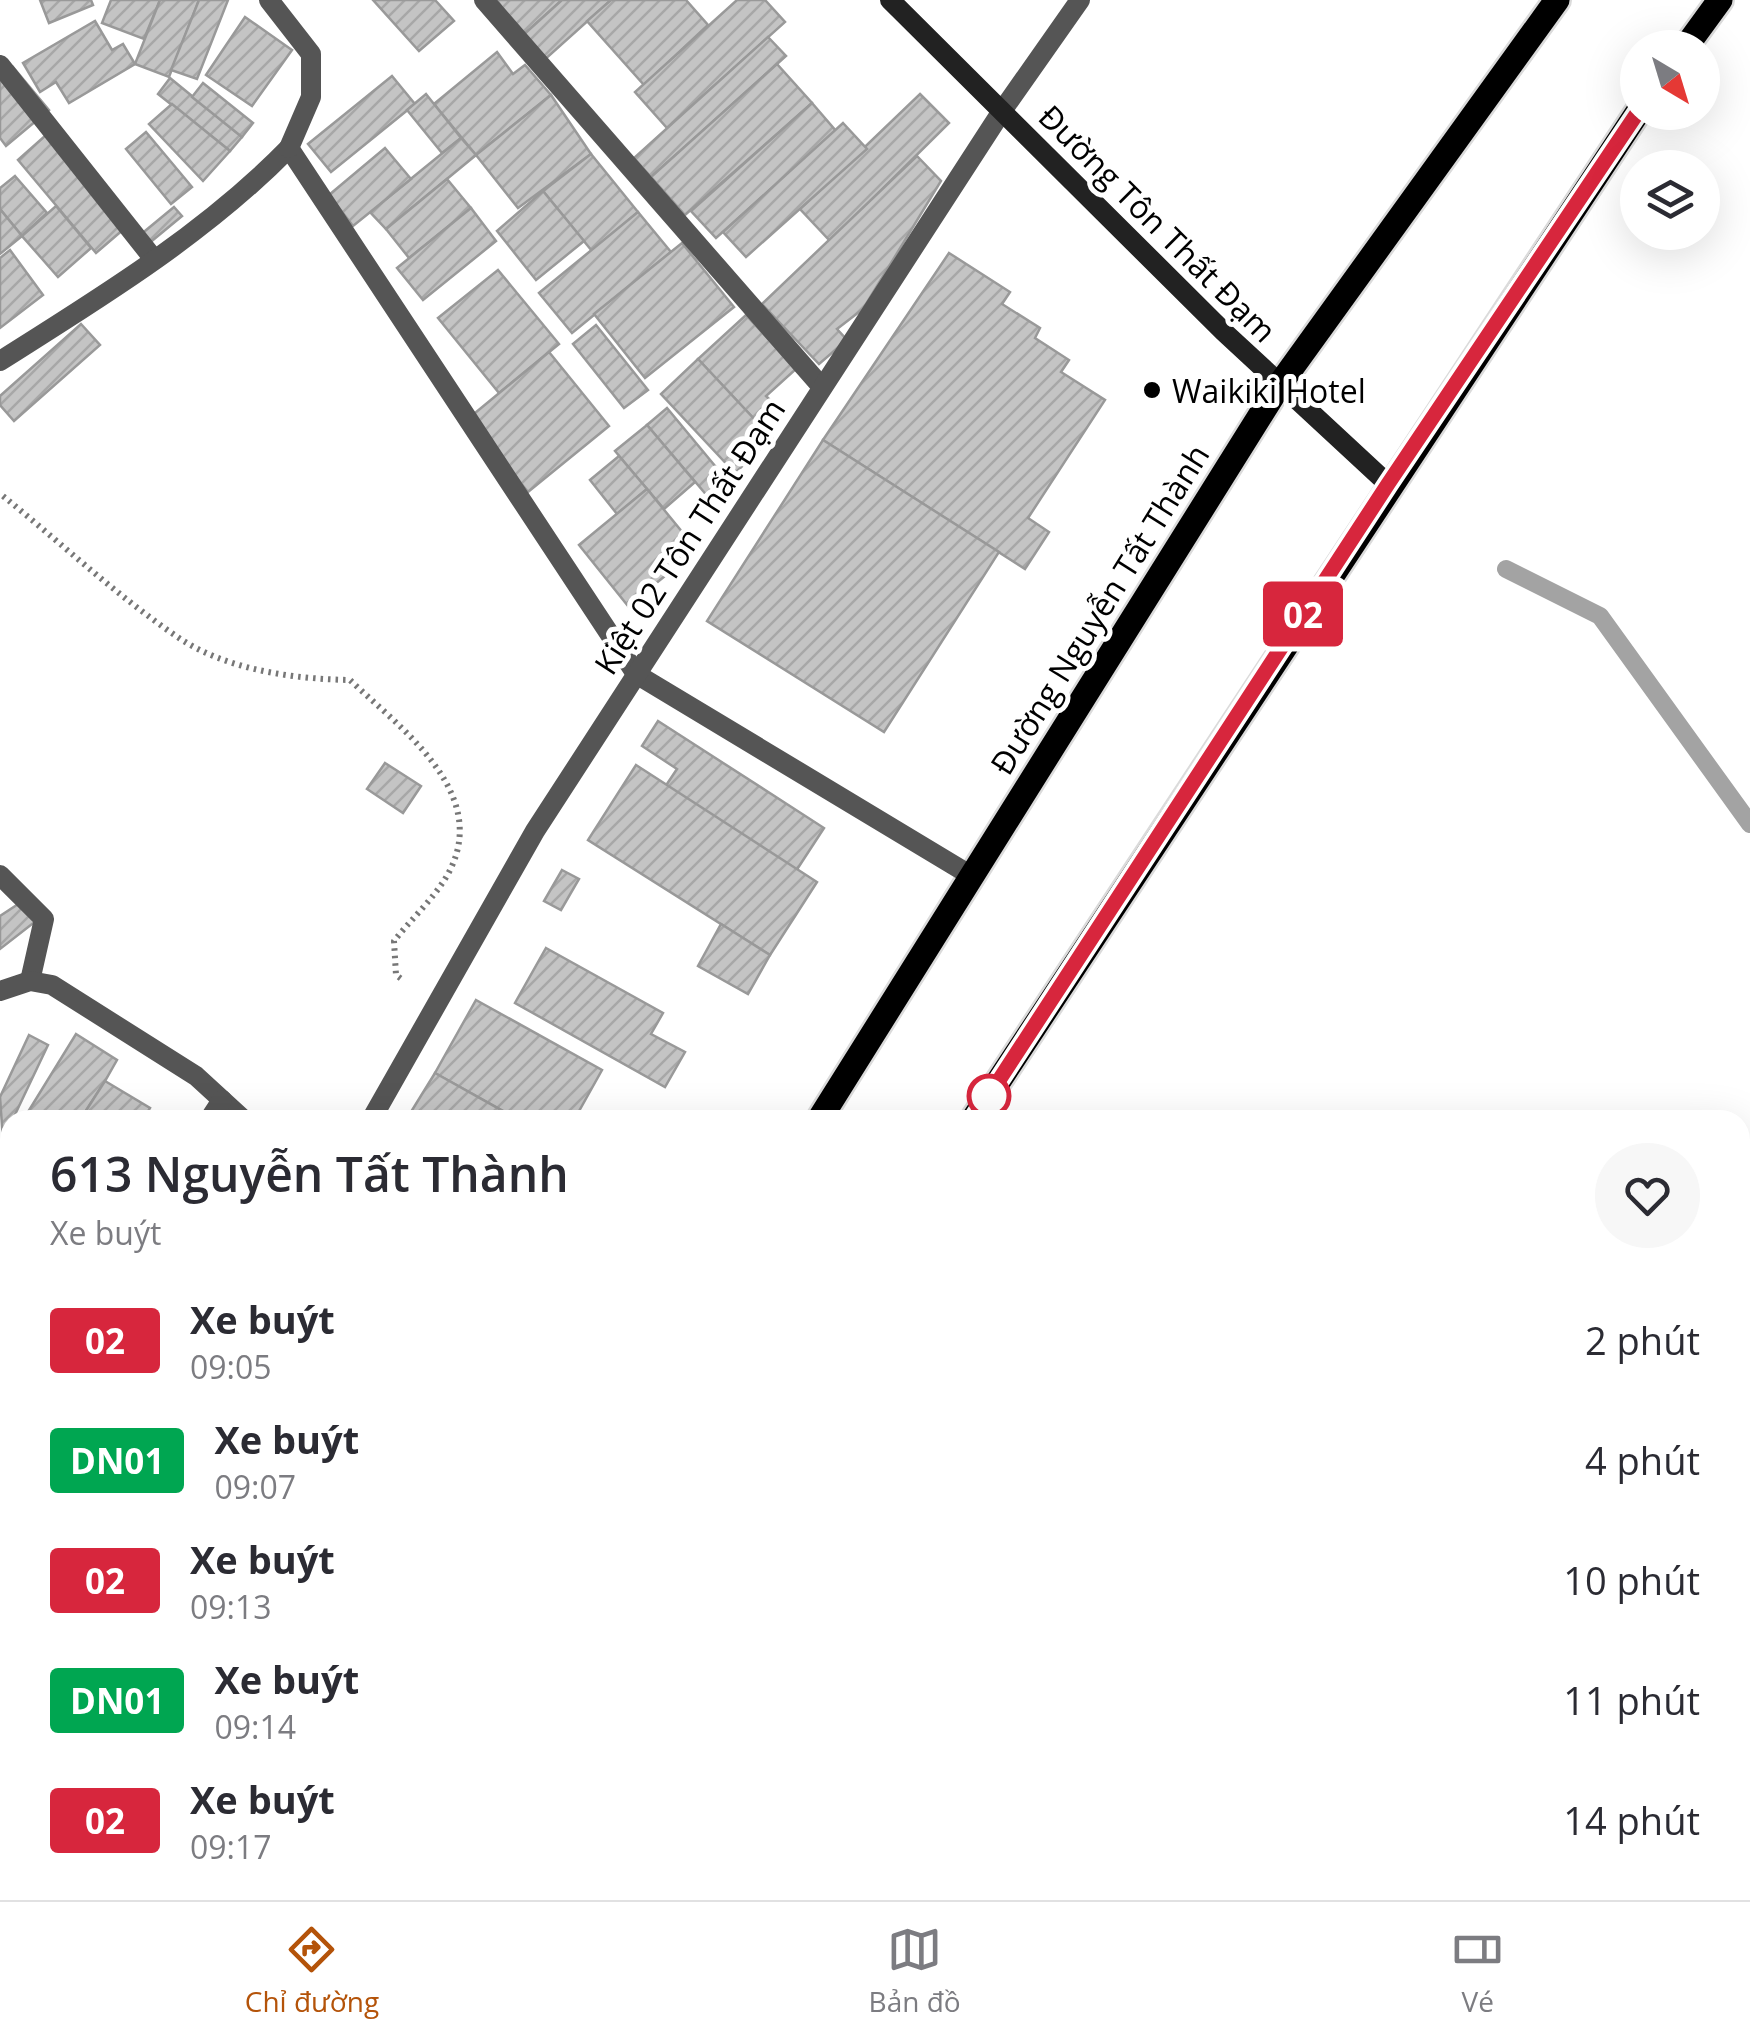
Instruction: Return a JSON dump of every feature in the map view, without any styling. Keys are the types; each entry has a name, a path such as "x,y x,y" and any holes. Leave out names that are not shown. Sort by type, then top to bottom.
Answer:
{"main road":[{"name":"Đường Nguyễn Tất Thành","path":"826,1110 1280,384 1558,0"},
{"path":"1698,30 1720,0"},
{"path":"980,1110 1388,484 1626,130"}],"street":[{"path":"0,361 247,191 289,148 310,97 311,54 269,0"},
{"path":"484,0 821,386"},
{"name":"Đường Tôn Thất Đạm","path":"890,0 1280,384 1388,484"},
{"name":"Kiệt 02 Tôn Thất Đạm","path":"377,1110 535,831 821,386 1080,0"},
{"path":"0,65 153,258"},
{"path":"289,148 636,674 970,875"},
{"path":"0,875 44,919 30,981"},
{"path":"0,991 30,981 52,985 196,1076 233,1110"},
{"path":"216,1110 222,1100"}],"path":[{"path":"3,496 181,640 244,666 306,680 350,680 440,767 460,818 451,868 394,941 396,975 434,1009"}],"building":[{"path":"40,0 91,0 93,5 49,23"},
{"path":"111,0 160,0 144,39 102,23"},
{"path":"160,0 199,0 169,77 135,64"},
{"path":"199,0 228,0 197,79 171,70"},
{"path":"373,0 435,0 454,21 419,51"},
{"path":"497,0 562,0 521,37"},
{"path":"562,0 611,0 542,62 521,37"},
{"path":"611,0 686,0 708,25 644,85 587,21"},
{"path":"737,0 765,0 785,22 667,128 635,92"},
{"path":"245,17 292,50 252,106 206,75"},
{"path":"95,21 112,50 123,44 135,64 69,103 56,82 40,92 23,63"},
{"path":"768,37 786,56 651,177 634,158"},
{"path":"497,52 513,74 525,65 551,95 476,155 434,104"},
{"path":"777,64 812,103 685,215 651,177"},
{"path":"13,67 49,110 6,146 0,138 0,78"},
{"path":"392,76 415,104 331,172 308,144"},
{"path":"170,78 242,137 230,151 158,94"},
{"path":"203,83 253,123 242,137 192,97"},
{"path":"426,94 461,138 442,153 407,110"},
{"path":"920,94 949,123 830,241 800,209"},
{"path":"551,95 591,154 518,208 476,155"},
{"path":"812,103 836,131 716,238 691,211"},
{"path":"172,104 230,151 203,181 149,124"},
{"path":"843,123 867,149 746,257 723,232"},
{"path":"146,132 192,187 171,204 126,149"},
{"path":"46,135 125,228 96,253 18,160"},
{"path":"461,138 476,155 386,229 370,212"},
{"path":"385,148 411,179 353,226 329,195"},
{"path":"591,154 638,212 592,251 543,191"},
{"path":"917,156 941,181 863,309 837,329 847,340 819,364 762,304"},
{"path":"15,176 47,213 22,236 0,209 0,188"},
{"path":"447,179 471,208 409,258 386,229"},
{"path":"543,191 584,241 536,280 497,231"},
{"path":"56,206 91,248 58,277 22,236"},
{"path":"174,207 182,216 147,245 139,236"},
{"path":"471,208 496,241 423,300 397,268"},
{"path":"0,209 22,236 0,254"},
{"path":"638,212 671,252 572,333 539,293"},
{"path":"682,243 734,307 645,378 594,314"},
{"path":"10,250 43,295 0,328 0,258"},
{"path":"949,253 1010,292 1002,304 1040,328 1035,338 1069,360 1061,372 1105,400 1028,518 1049,532 1025,569 823,440"},
{"path":"498,270 559,344 499,393 438,318"},
{"path":"746,315 796,369 766,396 775,405 757,422 698,359"},
{"path":"81,324 100,345 14,421 0,405 0,396"},
{"path":"596,325 648,390 624,408 573,344"},
{"path":"549,352 609,426 528,492 469,418"},
{"path":"698,359 772,438 735,473 661,394"},
{"path":"667,408 735,490 715,505 647,425"},
{"path":"647,425 695,482 664,509 615,451"},
{"path":"823,440 999,552 884,732 707,621"},
{"path":"619,456 647,489 617,514 590,480"},
{"path":"647,489 697,550 628,606 579,545"},
{"path":"658,721 824,828 796,871 665,787 677,769 642,746"},
{"path":"385,763 421,786 403,813 367,789"},
{"path":"636,765 817,882 770,955 588,840"},
{"path":"562,870 579,879 561,910 544,901"},
{"path":"26,899 41,917 0,949 0,916"},
{"path":"721,924 770,955 748,994 698,966"},
{"path":"546,948 663,1013 651,1034 685,1052 665,1087 515,1003"},
{"path":"476,1000 602,1070 580,1110 501,1110 435,1073"},
{"path":"76,1034 117,1060 86,1110 29,1110"},
{"path":"29,1035 48,1045 17,1110 1,1110 0,1097"},
{"path":"435,1073 501,1110 412,1110"},
{"path":"105,1081 150,1108 149,1110 86,1110"}],"waterway":[{"path":"1506,569 1600,616 1750,824"}],"bus line":[{"name":"02","path":"980,1110 1388,484 1626,130"}],"place":[{"name":"Waikiki Hotel","path":"1152,390"}]}
